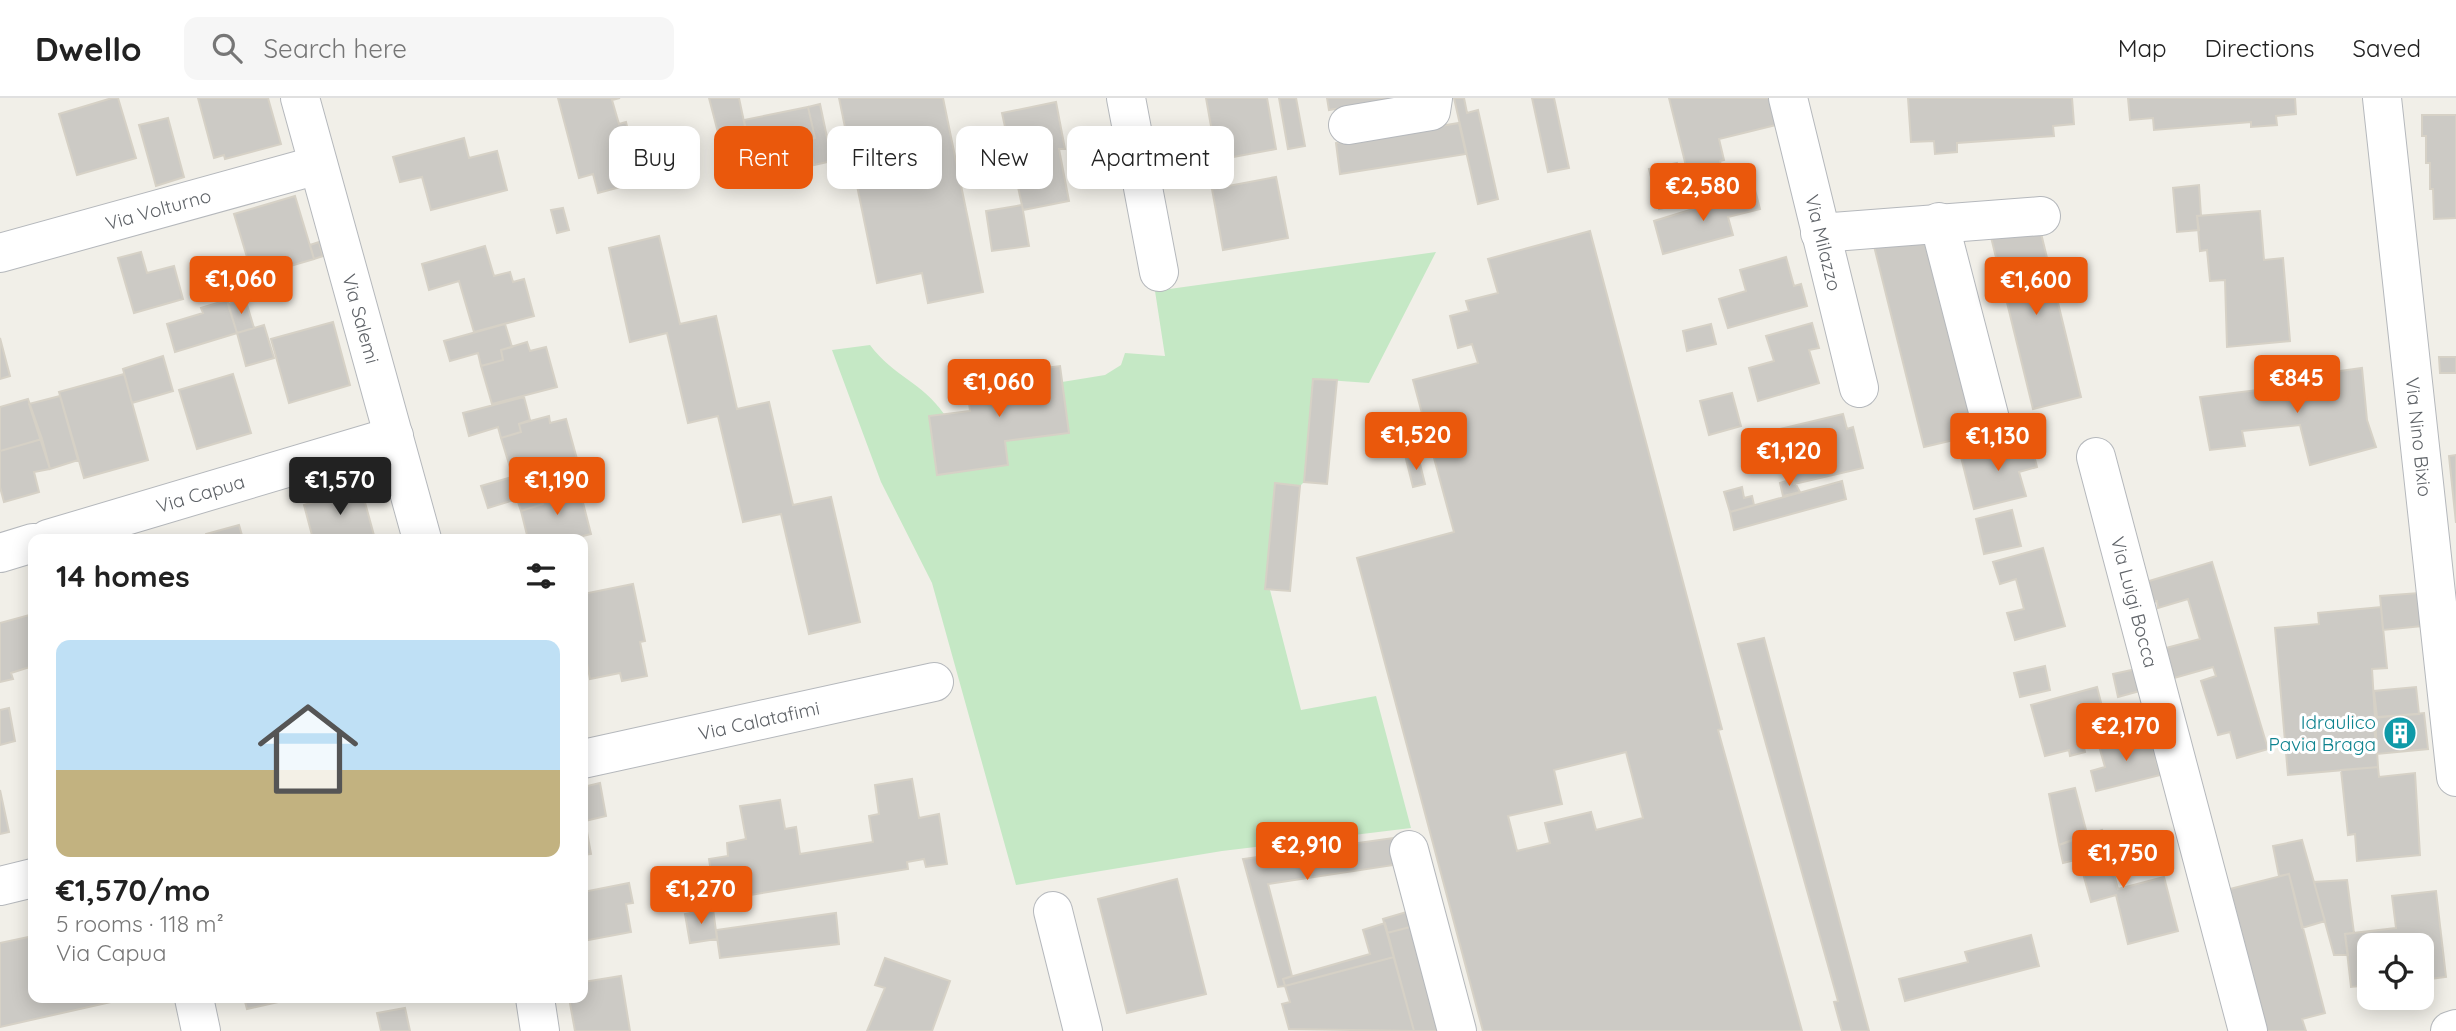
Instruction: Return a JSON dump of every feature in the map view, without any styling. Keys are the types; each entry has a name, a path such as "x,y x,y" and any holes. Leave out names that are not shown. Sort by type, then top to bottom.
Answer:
{"street":[{"name":"Via Salemi","path":"300,98 421,534"},
{"path":"1126,98 1159,272"},
{"path":"1348,125 1431,111 1433,98"},
{"name":"Via Milazzo","path":"1788,98 1858,388"},
{"name":"Via Nino Bixio","path":"2382,98 2456,777"},
{"name":"Via Volturno","path":"0,253 318,164"},
{"path":"1820,233 2041,216"},
{"path":"1939,222 1990,419"},
{"name":"Via Capua","path":"65,534 394,436"},
{"name":"Via Luigi Bocca","path":"2096,457 2248,1031"},
{"path":"0,553 28,545"},
{"name":"Via Calatafimi","path":"588,758 934,682"},
{"path":"1409,850 1457,1031"},
{"path":"0,886 28,879"},
{"path":"1053,911 1083,1031"},
{"path":"195,1003 201,1031"},
{"path":"535,1003 540,1031"},
{"path":"2449,1031 2456,1029"}],"green space":[{"path":"1436,252 1369,383 1313,379 1304,482 1300,486 1275,484 1265,588 1270,590 1301,710 1376,696 1411,828 1222,851 1016,885 932,583 881,482 832,350 870,345 889,365 935,403 944,414 929,417 937,474 1008,465 1005,441 1069,433 1062,382 1105,375 1121,365 1125,353 1165,356 1155,291"}],"building":[{"path":"118,98 136,158 77,175 59,114"},
{"path":"198,98 268,98 281,144 225,159 224,155 214,158"},
{"path":"558,98 620,98 612,100 619,124 626,122 627,126 609,126 609,189 613,189 598,193 593,174 579,178"},
{"path":"709,98 739,98 745,126 716,126"},
{"path":"839,98 943,98 956,161 956,189 962,189 983,292 928,303 922,273 877,283 858,189 942,189 942,126 845,126"},
{"path":"1206,98 1267,98 1276,149 1234,157 1234,126 1211,126"},
{"path":"1279,98 1296,98 1305,146 1288,149"},
{"path":"1327,98 1386,98 1386,100 1329,110"},
{"path":"1454,98 1464,98 1467,113 1478,110 1498,199 1478,204"},
{"path":"1532,98 1554,98 1569,168 1548,172"},
{"path":"1669,98 1770,98 1776,125 1719,139 1724,160 1720,161 1721,166 1688,174"},
{"path":"1908,98 2072,98 2074,124 2053,126 2054,136 1957,143 1957,152 1935,154 1934,141 1911,142"},
{"path":"2128,98 2295,98 2296,114 2276,116 2277,125 2251,127 2251,122 2154,130 2153,118 2130,120"},
{"path":"1056,102 1065,149 1059,149 1069,201 1023,210 1018,189 1053,189 1053,126 1005,126 1002,113"},
{"path":"820,104 827,137 827,162 814,165 815,138 808,107"},
{"path":"808,107 812,126 745,126 744,120"},
{"path":"2422,115 2456,115 2456,218 2434,219 2430,163 2426,163 2426,136 2422,136"},
{"path":"168,118 184,177 156,186 139,125"},
{"path":"1459,123 1466,154 1340,174 1336,143"},
{"path":"464,138 469,158 497,151 507,190 431,210 422,177 400,182 393,157"},
{"path":"1677,163 1686,203 1659,209 1649,169"},
{"path":"1276,177 1288,238 1223,250 1212,189 1234,189 1234,185"},
{"path":"2199,185 2199,230 2177,232 2173,188"},
{"path":"1755,190 1760,209 1728,217 1733,235 1663,254 1654,221"},
{"path":"295,196 314,259 253,277 234,214"},
{"path":"1022,205 1029,246 992,251 986,211"},
{"path":"563,208 569,230 557,233 551,210"},
{"path":"2260,211 2264,260 2283,258 2290,341 2227,347 2225,280 2210,281 2207,250 2200,251 2197,216"},
{"path":"2039,225 2081,397 2033,409 1991,237"},
{"path":"1590,231 1722,729 1718,730 1802,1031 1483,1031 1357,558 1454,532 1413,380 1478,363 1472,344 1458,348 1450,316 1469,311 1466,301 1498,293 1488,259","holes":["1626,752 1643,818 1596,830 1591,812 1545,823 1550,843 1517,851 1508,816 1562,804 1554,770"]},
{"path":"1925,233 1975,435 1924,447 1874,246"},
{"path":"659,236 680,324 716,316 737,409 769,402 793,505 831,497 860,622 809,634 781,514 743,522 718,416 688,423 667,333 630,342 609,248"},
{"path":"319,242 323,256 314,259 310,245"},
{"path":"485,246 494,276 510,272 513,282 524,279 534,316 474,332 459,281 429,290 422,264"},
{"path":"141,252 147,273 174,266 183,299 134,313 118,258"},
{"path":"1786,257 1794,286 1801,284 1807,306 1728,328 1719,299 1746,291 1740,270"},
{"path":"245,298 254,328 237,333 228,304"},
{"path":"227,300 237,333 175,352 167,324 203,313 201,308"},
{"path":"333,322 350,385 289,403 271,339"},
{"path":"1812,323 1819,348 1809,350 1819,383 1758,401 1749,368 1774,361 1766,336"},
{"path":"505,324 512,347 501,350 503,360 481,366 478,353 450,361 444,341"},
{"path":"1711,324 1716,344 1687,351 1683,331"},
{"path":"264,325 274,358 246,366 237,333"},
{"path":"0,338 10,376 0,379"},
{"path":"527,342 530,351 546,347 557,387 492,404 481,366 503,360 501,350"},
{"path":"163,356 173,391 132,403 123,369"},
{"path":"2439,357 2456,357 2456,373 2440,373"},
{"path":"1060,366 1069,433 1005,441 1008,465 937,475 929,416 970,411 966,378"},
{"path":"2362,368 2367,420 2376,447 2310,465 2300,425 2242,431 2245,446 2210,450 2200,397 2298,385 2297,377"},
{"path":"124,374 148,460 84,478 59,392"},
{"path":"233,374 251,433 197,449 179,390"},
{"path":"1313,379 1337,380 1327,484 1304,482"},
{"path":"1732,393 1741,426 1709,435 1700,401"},
{"path":"60,396 78,460 50,469 29,404"},
{"path":"524,397 530,420 519,424 521,432 501,438 498,427 469,436 463,413"},
{"path":"28,399 42,439 0,451 0,407"},
{"path":"1843,414 1847,429 1853,427 1863,468 1794,484 1780,429"},
{"path":"549,416 550,423 566,419 577,459 513,477 501,438 521,432 519,424"},
{"path":"1409,417 1416,445 1405,448 1398,419"},
{"path":"42,439 50,469 34,472 39,492 4,502 0,487 0,451"},
{"path":"2030,439 2037,467 2019,472 2026,496 1974,509 1961,457"},
{"path":"2456,455 2456,523 2449,456"},
{"path":"1418,456 1425,484 1413,487 1406,459"},
{"path":"561,463 568,488 540,495 543,504 521,511 517,499 488,508 481,486"},
{"path":"1793,479 1800,492 1783,496 1780,483"},
{"path":"1842,481 1846,499 1734,530 1730,512"},
{"path":"1275,483 1300,486 1290,591 1265,589"},
{"path":"1742,487 1744,498 1752,496 1754,505 1730,512 1724,492"},
{"path":"361,488 374,534 312,534 304,505"},
{"path":"568,488 570,497 581,495 591,534 527,534 521,511 543,504 540,495"},
{"path":"2012,510 2021,546 1984,554 1976,519"},
{"path":"239,525 242,534 206,534"},
{"path":"2043,548 2065,626 2015,640 2007,613 2024,609 2016,579 2000,584 1993,562"},
{"path":"2212,562 2268,749 2237,758 2230,732 2218,735 2201,681 2216,676 2213,667 2174,678 2166,648 2200,639 2188,599 2158,608 2146,582"},
{"path":"633,584 645,641 640,642 647,676 622,681 620,673 590,679 588,593"},
{"path":"2419,593 2422,626 2383,630 2380,596"},
{"path":"2381,607 2387,668 2372,669 2378,767 2288,775 2275,628 2319,624 2318,613"},
{"path":"28,615 28,668 11,673 13,679 0,682 0,623"},
{"path":"1764,638 1869,1031 1842,1031 1834,1002 1838,1001 1738,644"},
{"path":"2045,666 2050,690 2020,697 2014,673"},
{"path":"2141,668 2147,689 2118,697 2113,674"},
{"path":"2097,687 2106,722 2079,728 2085,752 2070,756 2069,750 2045,756 2031,705"},
{"path":"2416,687 2419,714 2377,717 2374,691"},
{"path":"9,708 15,741 0,745 0,710"},
{"name":"Idraulico Pavia Braga","path":"2424,713 2428,749 2377,754 2373,718"},
{"path":"2149,733 2160,775 2096,791 2091,771 2105,767 2099,746"},
{"path":"2378,767 2379,777 2415,773 2420,855 2357,861 2355,834 2348,835 2341,770"},
{"path":"912,779 919,818 939,814 947,864 926,867 924,859 907,862 908,869 750,895 749,886 714,891 709,859 728,856 727,843 746,839 740,806 780,800 785,829 796,827 800,854 873,842 869,816 879,814 875,785"},
{"path":"600,783 606,816 588,820 588,786"},
{"path":"2075,788 2087,834 2059,845 2049,794"},
{"path":"0,790 9,832 0,834"},
{"path":"2102,830 2118,889 2164,877 2178,931 2128,944 2116,895 2091,902 2079,859 2063,863 2059,845"},
{"path":"1393,838 1400,864 1268,884 1292,976 1283,979 1285,986 1278,987 1243,859"},
{"path":"2302,840 2325,921 2302,928 2289,874 2279,876 2273,846"},
{"path":"2289,874 2325,1013 2302,1019 2306,1031 2267,1031 2230,889"},
{"path":"1177,879 1206,994 1127,1013 1098,899"},
{"path":"2347,880 2354,933 2345,934 2348,955 2334,955 2314,882"},
{"path":"629,883 633,903 626,904 631,932 588,940 588,891"},
{"path":"2436,891 2446,977 2434,978 2434,933 2357,933 2357,986 2351,987 2345,934 2396,928 2392,896"},
{"path":"713,909 717,939 690,943 685,914"},
{"path":"1410,911 1414,926 1387,933 1383,919"},
{"path":"836,913 839,944 720,958 716,930"},
{"path":"1385,923 1394,957 1285,986 1283,979 1370,954 1363,930"},
{"path":"1414,926 1442,1031 1414,1031 1387,933"},
{"path":"2031,935 2039,966 1905,1001 1899,979 1968,962 1965,952"},
{"path":"28,937 28,1003 107,1003 0,1027 0,943"},
{"path":"1394,957 1414,1031 1289,1029 1282,1004 1290,1002 1285,986"},
{"path":"885,958 950,981 932,1031 867,1031 885,988 875,985"},
{"path":"621,976 630,1031 575,1031 570,1003 588,1003 588,981"},
{"path":"245,1003 274,1003 247,1009"},
{"path":"405,1008 410,1031 381,1031 377,1013"}],"place":[{"name":"Idraulico Pavia Braga","path":"2400,733"}]}
